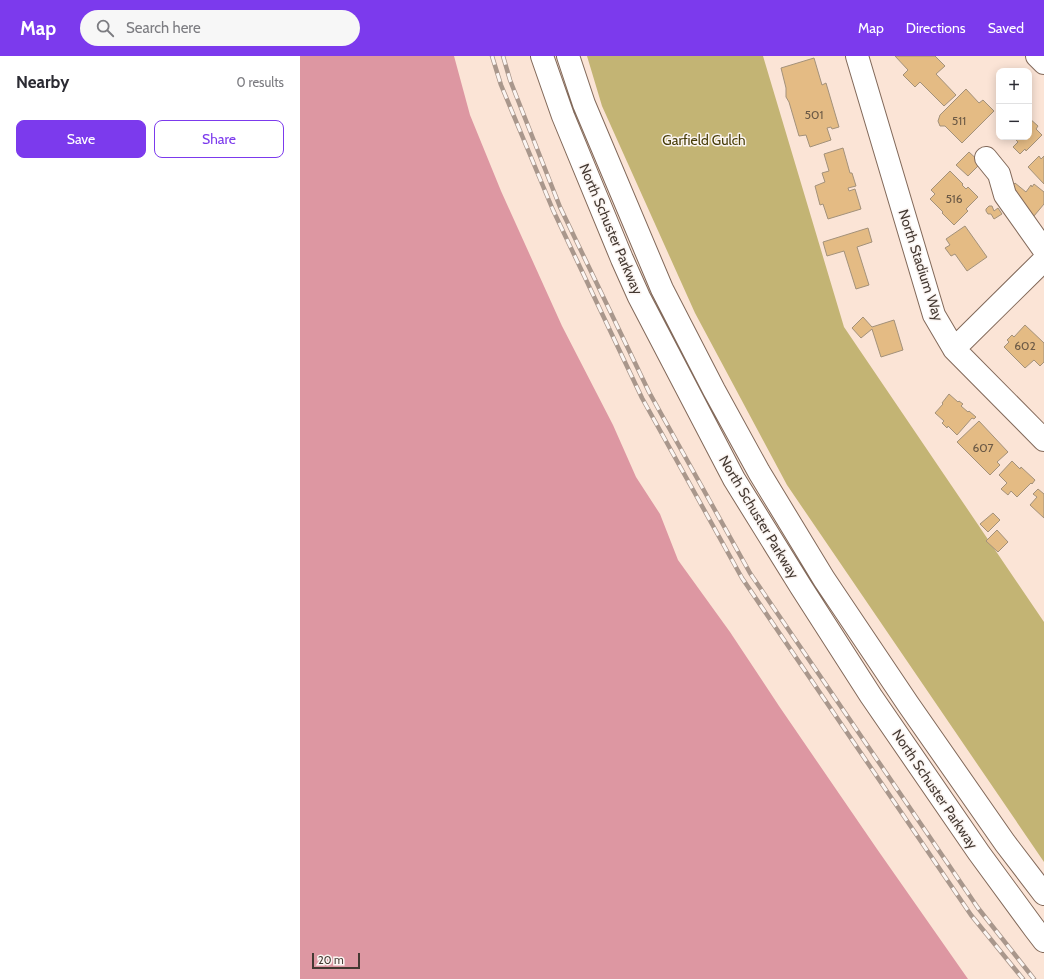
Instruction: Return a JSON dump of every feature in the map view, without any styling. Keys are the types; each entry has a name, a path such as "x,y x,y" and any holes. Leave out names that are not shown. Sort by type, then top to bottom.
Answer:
{"main road":[{"name":"North Schuster Parkway","path":"542,56 563,116 639,297 734,479 871,696 979,853 1044,941"},
{"name":"North Schuster Parkway","path":"568,56 584,104 662,289 714,390 759,472 824,579 908,704 1005,843 1044,894"},
{"name":"North Stadium Way","path":"857,56 934,315 954,349 1044,440"},
{"path":"1037,56 1044,63"},
{"path":"986,158 999,174 1005,195 1044,250"},
{"path":"954,349 1044,260"}],"green space":[{"name":"Garfield Gulch","path":"587,56 763,56 844,327 1044,622 1044,862 787,485 695,313 602,106"}],"shaded area":[{"path":"300,56 454,56 470,115 501,191 562,326 613,425 636,477 660,514 678,560 730,632 877,849 968,979 300,979"}],"building":[{"path":"895,56 935,56 945,66 936,74 956,95 944,106 920,82 915,87 903,75 908,70"},
{"path":"814,58 822,85 826,83 839,127 832,129 831,127 827,128 831,140 810,147 806,135 799,136 789,102 786,97 786,88 781,68"},
{"path":"966,89 979,103 983,100 994,111 962,143 945,126 940,126 938,121 940,115"},
{"path":"1032,121 1038,126 1036,129 1042,135 1026,151 1025,149 1020,154 1013,147 1018,142 1016,140 1032,140"},
{"path":"843,148 850,173 852,173 856,186 848,188 849,191 855,189 861,209 828,219 823,204 820,205 815,186 825,182 822,173 829,171 824,154"},
{"path":"969,152 981,163 968,176 956,165"},
{"path":"1039,156 1041,159 1044,156 1044,184 1028,167"},
{"path":"950,171 966,189 968,187 978,197 966,209 968,211 954,225 930,199 935,194 931,190"},
{"path":"1015,183 1026,192 1031,185 1032,187 1034,184 1044,192 1044,204 1034,216 1008,191"},
{"path":"989,206 992,206 994,211 998,208 1002,214 994,219 991,214 988,214 986,211"},
{"path":"965,226 987,257 967,271 955,254 951,256 945,248 950,245 946,239"},
{"path":"868,228 872,242 857,247 869,285 856,289 844,251 827,256 823,242"},
{"path":"863,317 872,327 894,320 903,350 881,357 872,329 861,338 852,328"},
{"path":"1025,325 1044,343 1044,362 1040,366 1034,360 1025,368 1004,347 1009,342 1007,340 1012,335 1014,337"},
{"path":"949,394 958,402 959,401 963,404 961,406 976,417 974,419 972,418 957,435 948,426 947,428 942,423 944,421 935,413"},
{"path":"979,421 1008,452 997,462 1000,465 990,475 957,442"},
{"path":"1012,461 1035,480 1017,497 1011,491 1008,495 1001,489 1007,483 999,475"},
{"path":"1038,489 1044,494 1044,518 1030,505 1037,497 1033,494"},
{"path":"993,513 1000,520 988,532 980,524"},
{"path":"997,530 1008,542 998,552 986,541"}],"railway":[{"path":"492,56 501,85 553,210 642,398 742,578 971,915 1023,979"},
{"path":"503,56 510,80 560,207 649,392 750,573 978,908 1034,979"}]}
